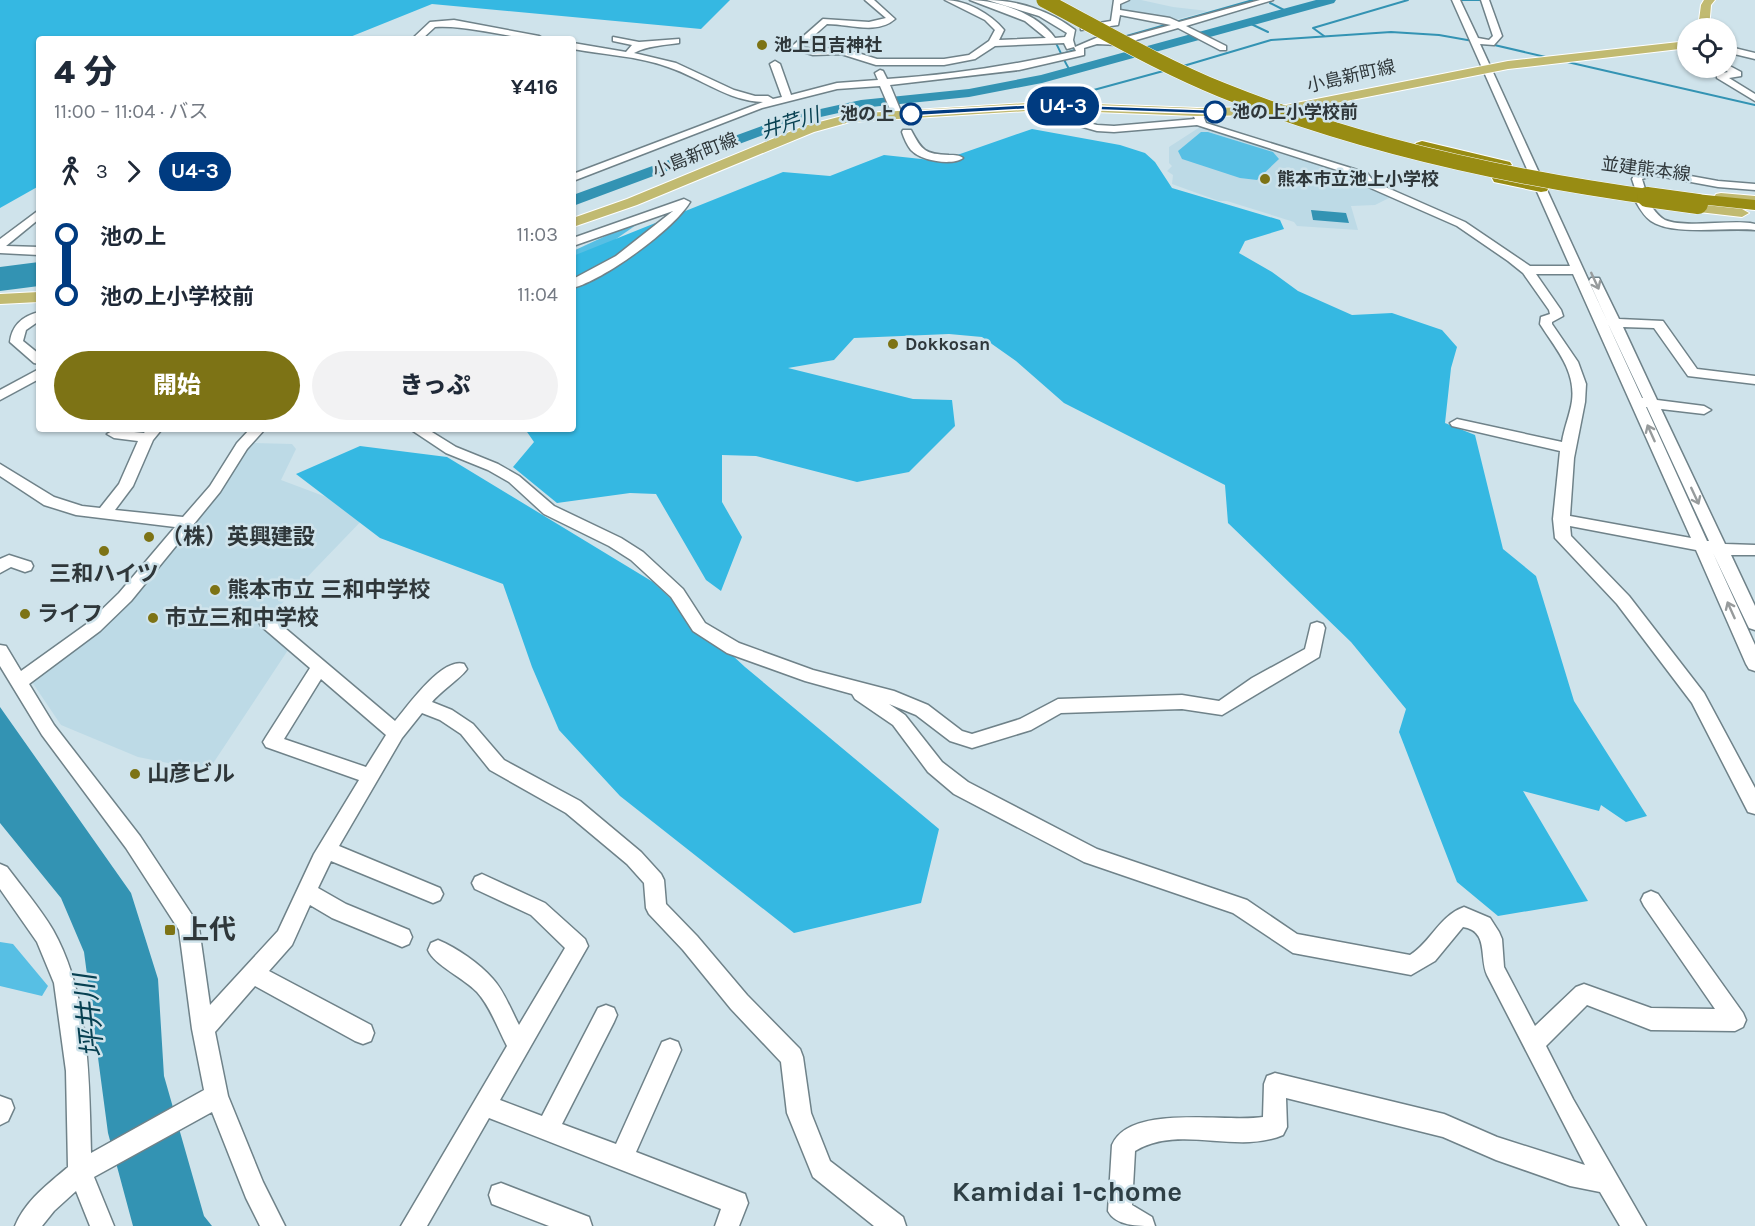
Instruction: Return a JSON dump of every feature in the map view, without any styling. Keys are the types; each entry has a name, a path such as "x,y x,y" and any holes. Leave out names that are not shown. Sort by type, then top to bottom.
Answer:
{"highway":[{"path":"1044,0 1285,117 1396,152 1543,180"},
{"path":"1056,0 1226,88 1332,128 1446,160 1560,184 1697,202 1755,207"},
{"path":"1226,88 1543,180"}],"main road":[{"path":"1704,18 1706,5 1710,0"},
{"name":"小島新町線","path":"576,222 640,199 809,129 850,118 896,113 1008,108 1198,117 1276,111 1408,83 1491,69 1560,58 1677,45"},
{"name":"並建熊本線","path":"1543,180 1755,214"},
{"name":"並建熊本線","path":"1641,195 1755,200"},
{"path":"0,299 36,297"}],"street":[{"path":"869,0 891,20 879,24 826,21 820,23 811,35 795,48 813,51 842,51 876,62 957,61 972,57 993,43 1000,30 992,21 949,0"},
{"path":"974,0 1034,23 1080,53 1079,47 1086,44 1113,42 1269,0"},
{"path":"576,177 758,106 787,98 837,86 984,72 1057,59 1072,32 1060,22 1038,11 1004,5 991,0"},
{"path":"1036,0 1071,22 1087,39 1086,44"},
{"path":"1076,28 1115,23 1116,2 1125,0"},
{"path":"1456,0 1479,41"},
{"path":"1464,0 1491,69 1555,206 1614,323 1755,624"},
{"path":"1479,41 1493,42 1498,36 1485,0"},
{"path":"1116,12 1177,25 1223,48"},
{"path":"420,36 437,21 523,36"},
{"path":"625,55 647,38"},
{"path":"616,39 637,45 658,45 668,40 688,70 705,82 738,96 759,99 787,98"},
{"path":"993,43 1064,44"},
{"path":"576,47 625,55 674,51"},
{"path":"1737,52 1755,56"},
{"path":"876,62 896,113"},
{"path":"775,64 787,98"},
{"path":"1723,78 1755,98"},
{"path":"1042,110 1097,128 1114,129 1198,117 1202,125 1363,175 1370,184 1461,224 1527,270 1555,310 1557,316 1545,320 1545,324 1577,373 1579,401 1568,448 1561,519 1563,538 1623,600 1698,698 1755,806"},
{"path":"908,132 911,145 921,153 937,158 958,158"},
{"path":"1755,187 1718,184 1652,172 1639,176 1637,179 1647,213 1665,223 1690,227 1711,225 1755,227"},
{"path":"576,241 684,202 678,212 620,259 576,282"},
{"path":"1555,206 1578,270 1755,664"},
{"path":"0,249 36,216"},
{"path":"0,249 36,251"},
{"path":"1527,270 1578,270"},
{"path":"36,317 26,322 17,332 16,342 36,358"},
{"path":"1614,323 1658,324 1693,374 1755,380"},
{"path":"0,396 36,375"},
{"path":"1636,401 1704,410"},
{"path":"1457,423 1568,448"},
{"path":"19,682 94,627 125,597 215,489 242,446 255,432"},
{"path":"422,432 451,450 493,467 514,479 549,510 615,542 637,556 677,593 699,627 733,648 812,676 888,696 922,710 956,736 972,741 1025,725 1058,706 1182,702 1222,708 1258,683 1314,652 1317,628"},
{"path":"103,514 126,486 151,433 114,434"},
{"path":"0,470 49,501 81,511 186,523"},
{"path":"1561,519 1720,549 1755,550"},
{"path":"0,567 9,561 25,566"},
{"path":"267,622 396,733"},
{"path":"0,651 48,729 133,843 189,928 210,1099 273,1226"},
{"path":"319,668 272,742 370,776"},
{"path":"203,1029 285,938 327,850 396,733 418,704 438,683 458,669"},
{"path":"851,686 899,720 935,767 962,788 1091,856 1240,906 1293,943 1411,965 1422,960 1439,941 1452,921 1464,916 1483,925 1492,939 1494,968 1532,1044 1607,1182 1634,1226"},
{"path":"418,704 446,715 467,729 497,765 573,807 634,858 654,880 656,908 690,943 739,1002 792,1057 799,1113 821,1169 894,1226"},
{"path":"327,850 433,894"},
{"path":"0,873 45,936 65,983 89,1167 102,1226"},
{"path":"413,1226 518,1044 578,946 538,909 482,883"},
{"path":"306,892 339,911 402,937"},
{"path":"1532,1044 1584,994 1651,1019 1735,1020 1651,900"},
{"path":"438,950 471,971 487,987 518,1044"},
{"path":"253,974 363,1033"},
{"path":"547,1130 606,1015"},
{"path":"621,1159 670,1050"},
{"path":"1143,1226 1119,1211 1124,1145 1137,1134 1188,1128 1245,1131 1275,1127 1275,1084 1444,1126 1496,1148 1570,1174 1607,1182"},
{"path":"27,1226 45,1202 89,1167 210,1099"},
{"path":"484,1105 736,1203 727,1226"},
{"path":"0,1107 3,1108 0,1113"},
{"path":"501,1195 580,1226"}],"shaded area":[{"path":"0,0 730,0 701,29 432,4 352,36 36,36 36,188 0,208"},
{"path":"1125,0 1141,0 1208,11 1171,21 1119,11 1117,7"},
{"name":"熊本市立池上小学校","path":"1200,127 1355,176 1368,186 1395,195 1375,205 1351,206 1358,230 1297,226 1294,222 1227,201 1219,201 1172,184 1173,175 1167,171 1172,166 1169,163 1169,147"},
{"path":"1032,129 1120,145 1145,153 1155,162 1172,188 1280,220 1284,229 1245,241 1239,253 1272,272 1298,291 1352,315 1392,313 1442,330 1457,347 1451,368 1445,423 1475,435 1503,549 1536,576 1574,701 1647,816 1626,822 1601,805 1599,811 1523,791 1588,901 1498,916 1457,882 1399,732 1406,709 1351,642 1228,523 1225,485 1064,403 1016,361 982,337 949,334 854,338 834,360 788,368 913,399 952,400 955,426 909,472 857,482 756,456 722,455 722,502 742,537 721,591 706,580 656,494 630,493 557,503 513,467 534,442 527,432 576,432 576,255 783,172 830,176 884,155 940,161"},
{"path":"1201,132 1208,132 1273,152 1279,159 1257,180 1240,178 1182,159 1178,151"},
{"path":"1311,210 1346,213 1349,223 1313,220"},
{"path":"649,216 576,267 576,250"},
{"path":"36,262 36,286 0,291 0,267"},
{"name":"熊本市立 三和中学校","path":"251,443 292,444 296,449 281,480 369,513 262,624 288,650 208,771 138,757 61,725 32,682 109,615"},
{"path":"360,446 447,457 653,582 745,667 939,829 921,903 794,933 620,796 559,730 532,667 503,584 380,538 296,474"},
{"path":"0,707 131,893 158,979 164,1076 204,1216 212,1226 133,1226 108,1133 84,952 61,898 0,823"},
{"path":"0,942 13,944 48,986 42,996 0,986"}],"waterway":[{"path":"1123,37 1253,0"},
{"name":"井芹川","path":"576,200 794,119 861,104 969,93 1042,79 1330,0"},
{"path":"1324,36 1313,28 1408,0"},
{"path":"1457,0 1481,0"},
{"path":"1270,3 1288,12"},
{"path":"1035,21 1053,37 1071,72"},
{"path":"1249,23 1268,32"},
{"path":"1180,67 1271,40 1391,32 1439,35 1473,41"},
{"path":"1490,44 1550,58"},
{"path":"1062,54 1078,49"},
{"path":"1563,61 1755,105"},
{"path":"1046,103 1167,70"}],"bus line":[{"name":"U4-3","path":"911,114 1044,106 1215,112"}],"place":[{"name":"池上日吉神社","path":"762,45"},
{"name":"池の上小学校前","path":"1215,112"},
{"name":"池の上","path":"911,114"},
{"name":"熊本市立池上小学校","path":"1265,179"},
{"name":"Dokkosan","path":"893,344"},
{"name":"（株）英興建設","path":"149,537"},
{"name":"三和ハイツ","path":"104,551"},
{"name":"熊本市立 三和中学校","path":"215,590"},
{"name":"ライフ","path":"25,614"},
{"name":"市立三和中学校","path":"153,618"},
{"name":"山彦ビル","path":"135,774"},
{"name":"上代","path":"170,930"}],"district":[{"name":"Kamidai 1-chome","path":"1067,1191"}],"water label":[{"name":"坪井川","path":"89,1016"}]}
